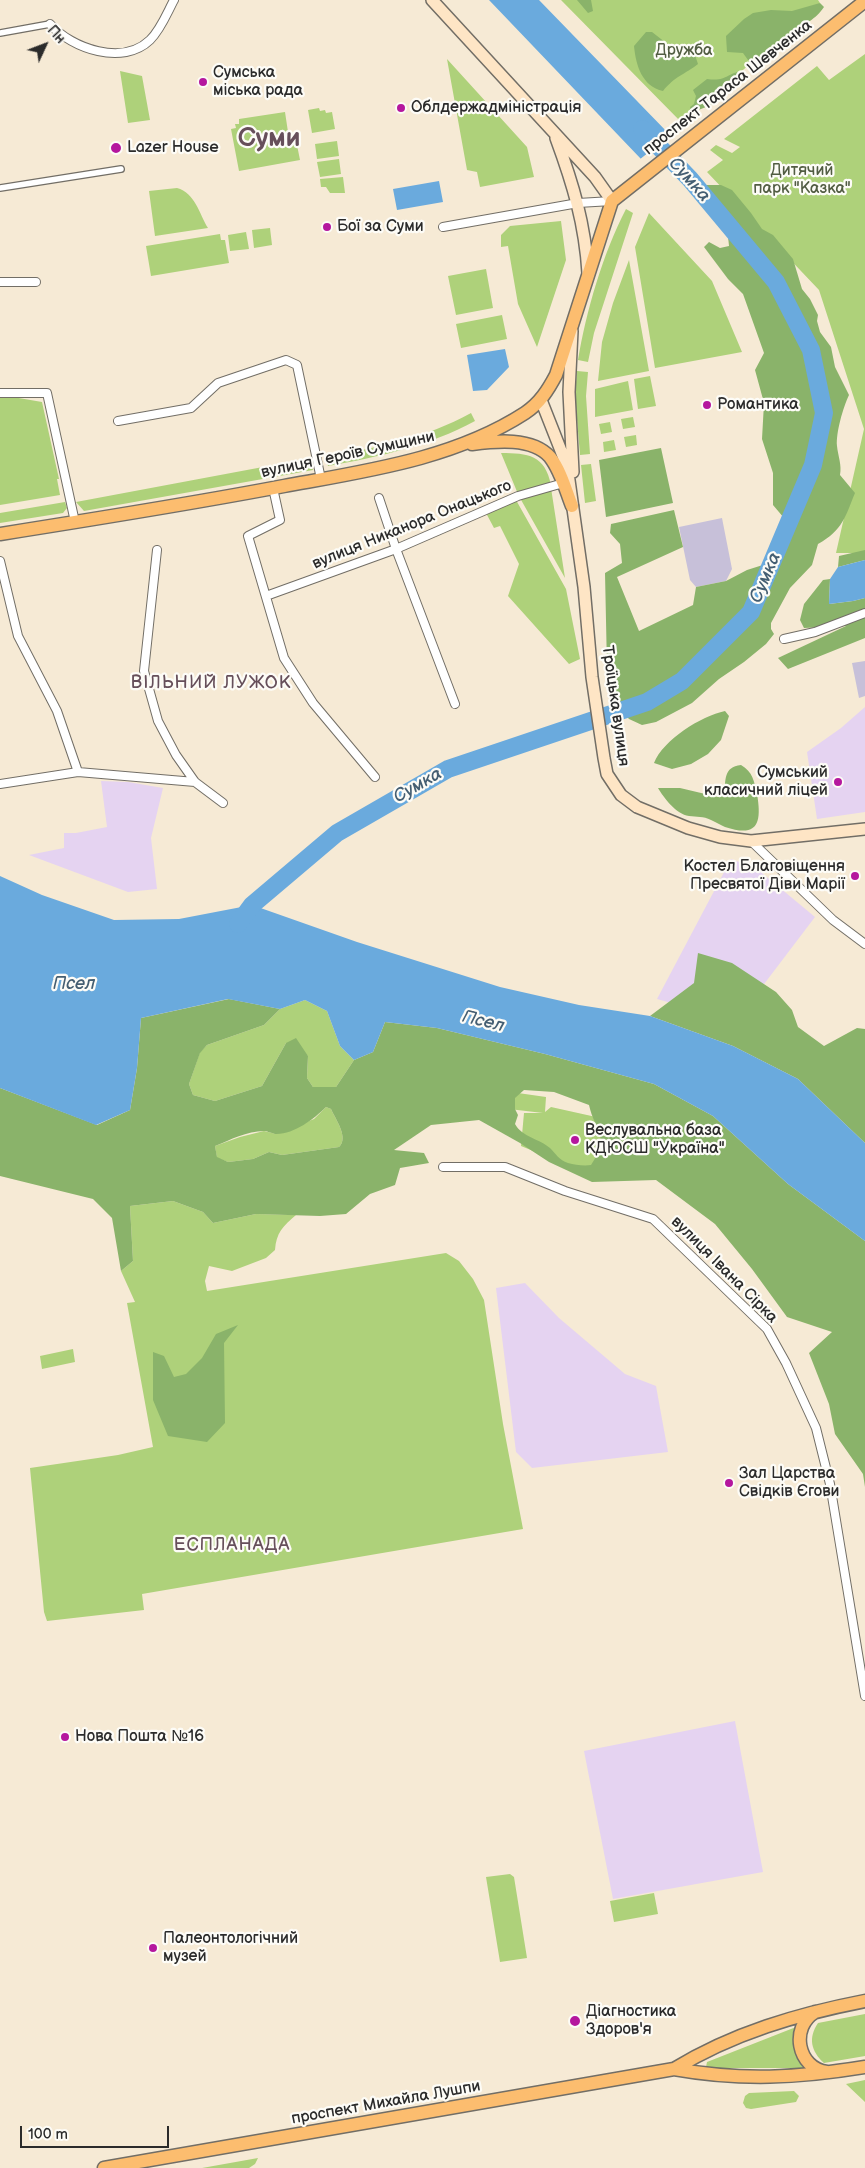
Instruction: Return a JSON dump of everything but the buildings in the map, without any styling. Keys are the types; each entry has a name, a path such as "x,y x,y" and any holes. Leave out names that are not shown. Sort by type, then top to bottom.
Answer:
{"main road":[{"path":"432,0 595,177 612,201"},
{"name":"проспект Тараса Шевченка","path":"612,201 865,1"},
{"path":"553,132 578,203 586,239 588,274"},
{"name":"вулиця Героїв Сумщини","path":"0,534 273,488 373,469 458,446 511,421 542,400 556,375 612,201"},
{"name":"Троїцька вулиця","path":"572,323 569,392 575,492 572,506 584,587 592,677 607,774 621,795 637,807 688,828 720,837 751,841 865,829"},
{"path":"542,400 567,466 566,483 572,506"},
{"path":"458,446 505,442 522,443 538,448 549,456 566,483"},
{"name":"проспект Михайла Лушпи","path":"674,2069 718,2045 758,2029 820,2010 865,2001"},
{"path":"820,2010 804,2022 799,2042 801,2052 806,2060 818,2069 833,2072"},
{"name":"проспект Михайла Лушпи","path":"104,2168 674,2069 740,2078 798,2077 865,2067"}],"street":[{"path":"0,32 50,24 67,40 90,49 113,52 128,51 141,46 151,39 174,0"},
{"path":"0,188 121,169"},
{"path":"443,227 578,203 612,201"},
{"path":"0,282 36,282"},
{"path":"118,422 191,408 218,383 286,360 297,365 321,479"},
{"path":"0,393 47,393 75,522"},
{"name":"вулиця Никанора Онацького","path":"266,596 396,549 518,496 566,483"},
{"path":"273,488 280,520 248,536 284,658 313,703 375,778"},
{"path":"379,498 396,549 455,704"},
{"path":"157,550 144,671 158,720 176,756 196,782 223,803"},
{"path":"0,561 18,636 57,711 78,772"},
{"path":"784,639 815,632 865,613"},
{"path":"0,784 78,772 196,782"},
{"path":"751,841 833,920 865,944"},
{"name":"вулиця Івана Сірка","path":"443,1167 505,1167 565,1191 654,1219 767,1329 786,1364 816,1428 830,1484 865,1696"}],"shaded area":[{"path":"722,518 732,569 726,581 696,587 690,580 679,527"},
{"path":"865,661 865,696 859,698 852,663"},
{"name":"Сумський класичний ліцей","path":"865,707 865,812 817,819 807,752 841,728"},
{"path":"101,781 128,782 163,788 151,838 157,889 128,892 29,855 64,848 64,833 76,833 107,827"},
{"path":"731,859 756,868 815,917 736,1021 657,999"},
{"path":"525,1283 559,1318 625,1374 656,1386 668,1452 532,1468 516,1452 496,1288"},
{"path":"735,1721 763,1872 613,1899 584,1751"}],"green space":[{"name":"Дружба","path":"561,0 818,0 820,3 682,123"},
{"path":"577,0 591,0 593,11 588,13"},
{"path":"820,3 824,7 817,15 793,31 759,61 753,63 743,53 727,52 726,36 753,13 771,10 792,11"},
{"path":"646,32 652,32 670,46 693,49 698,64 676,79 663,91 650,85 645,80 636,61 634,46"},
{"name":"Дитячий парк \"Казка\"","path":"865,54 865,553 836,553 864,429 819,290 707,172 723,160 710,150 716,145 732,153 740,147 724,139 817,66 829,80"},
{"path":"447,59 527,147 534,177 480,187 477,172 467,170"},
{"path":"120,71 142,76 150,120 128,123"},
{"path":"743,71 743,77 740,81 711,105 691,113 690,107 694,104 696,96 693,90 707,79 719,79"},
{"path":"319,108 320,111 325,110 326,113 332,112 335,129 312,133 308,110"},
{"path":"285,112 288,132 292,131 300,160 239,171 231,129 236,128 235,124 239,124 239,119"},
{"path":"337,141 339,156 317,159 315,144"},
{"path":"339,159 341,174 320,177 317,162"},
{"path":"343,177 345,193 330,193 326,187 321,187 320,179"},
{"path":"702,185 721,185 732,190 762,229 773,235 793,259 802,289 810,299 818,315 817,321 820,332 831,347 835,367 849,395 840,420 837,446 840,475 855,493 849,509 838,528 833,534 818,544 812,565 790,588 771,623 771,629 774,634 766,644 719,679 692,703 656,722 642,725 629,719 612,700 607,668 605,573 622,563 620,544 610,533 611,524 674,510 683,547 617,577 639,631 693,605 696,587 726,581 747,570 766,564 779,556 788,531 784,518 773,505 773,473 762,439 764,403 755,370 764,353 743,294 728,279 704,247 709,242 720,248 729,246 724,222"},
{"path":"177,188 188,194 196,204 208,228 155,236 149,191"},
{"path":"626,209 633,213 594,333 588,362 578,360 596,283 610,244"},
{"path":"649,213 712,281 742,352 655,368 635,247"},
{"path":"561,221 566,260 537,347 518,304 508,246 501,247 501,235 510,226"},
{"path":"270,228 272,245 254,248 252,230"},
{"path":"246,232 249,249 230,251 228,235"},
{"path":"220,234 221,240 225,240 229,263 151,276 146,246"},
{"path":"629,260 649,371 598,381 602,342 613,303"},
{"path":"486,269 493,308 456,315 448,276"},
{"path":"502,315 507,339 461,348 456,324"},
{"path":"577,371 588,372 586,396 590,454 580,455 575,395"},
{"path":"650,376 656,406 638,409 634,379"},
{"path":"628,381 633,410 595,417 595,389"},
{"path":"7,396 42,402 59,479 57,479 60,495 0,505 0,397"},
{"path":"471,413 475,421 440,437 403,450 328,466 326,457 382,446 418,436"},
{"path":"633,417 635,427 623,429 621,419"},
{"path":"610,422 612,432 601,434 599,424"},
{"path":"636,435 637,445 626,447 624,437"},
{"path":"614,440 616,450 604,452 603,442"},
{"path":"661,448 673,503 606,517 599,460"},
{"path":"501,453 527,455 534,458 544,467 551,485 518,494"},
{"path":"311,458 313,470 84,511 76,502"},
{"path":"591,464 596,501 585,503 581,465"},
{"path":"551,488 565,578 520,498"},
{"path":"516,500 566,589 580,659 569,664 508,596 519,564 500,526 494,528 486,513"},
{"path":"65,502 67,508 63,513 0,523 0,513"},
{"path":"865,550 865,560 838,567 839,556"},
{"path":"830,579 829,604 865,598 865,638 788,669 778,658 846,626 804,628 800,620 804,604 823,580"},
{"path":"725,711 729,716 721,740 708,754 691,764 672,769 654,763 666,746 684,730 705,718"},
{"path":"741,765 751,774 754,781 759,813 755,826 745,831 725,827 705,818 684,815 671,805 658,788 680,788 718,797 724,795 728,771 735,766"},
{"path":"698,953 732,963 776,992 792,1010 798,1027 824,1046 857,1028 865,1029 865,1143 798,1079 733,1046 650,1016 694,983"},
{"path":"229,999 280,1009 264,1025 207,1045 200,1053 189,1084 193,1095 215,1101 262,1086 286,1043 296,1038 308,1056 307,1078 313,1087 336,1087 354,1060 373,1052 385,1022 437,1028 545,1054 654,1084 713,1116 788,1184 865,1241 865,1487 863,1474 835,1434 829,1404 809,1353 832,1332 787,1317 752,1269 715,1224 656,1180 592,1182 549,1162 479,1120 431,1125 394,1150 424,1153 429,1163 400,1168 395,1185 370,1194 346,1214 320,1216 256,1214 213,1223 203,1212 173,1201 130,1206 133,1261 121,1271 112,1218 93,1199 0,1176 0,1088 97,1125 130,1110 137,1068 141,1018","holes":["524,1090 554,1092 589,1105 601,1140 597,1155 591,1165 577,1165 565,1162 546,1145 518,1128 515,1124 518,1115 515,1109 515,1098","326,1107 331,1109 341,1129 343,1139 339,1147 282,1155 269,1152 253,1159 228,1162 217,1157 215,1146 251,1132 264,1131 275,1134 289,1132 309,1121"]},
{"path":"305,1000 327,1011 340,1046 354,1060 336,1087 313,1087 307,1078 308,1056 286,1043 262,1086 215,1101 193,1095 189,1084 200,1052 207,1045 264,1025 280,1009"},
{"name":"Веслувальна база КДЮСШ \"Україна\"","path":"511,1092 546,1097 545,1112 551,1107 596,1117 599,1132 628,1135 592,1175 521,1146 524,1113 543,1113 509,1109"},
{"path":"326,1107 331,1109 341,1129 343,1139 339,1147 282,1155 269,1152 253,1159 228,1162 217,1158 215,1146 264,1131 276,1134 314,1119"},
{"path":"173,1201 203,1212 213,1223 256,1214 296,1215 281,1230 275,1250 266,1258 232,1271 209,1266 205,1281 207,1291 446,1253 459,1261 473,1279 484,1300 503,1424 523,1529 142,1594 144,1610 47,1621 44,1612 30,1468 118,1455 153,1447 127,1303 135,1302 121,1271 133,1261 130,1206"},
{"path":"238,1325 224,1343 225,1423 207,1442 168,1436 153,1400 153,1352 164,1356 174,1377 186,1374 202,1358 216,1334"},
{"path":"73,1349 75,1362 42,1369 40,1356"},
{"path":"510,1874 514,1877 527,1958 500,1962 486,1877"},
{"path":"654,1893 658,1914 614,1922 610,1901"},
{"path":"865,2014 865,2056 824,2063 816,2054 812,2044 813,2034 818,2023"},
{"path":"796,2027 794,2049 803,2068 706,2067 707,2062"},
{"path":"865,2080 865,2102 846,2084"},
{"path":"794,2091 799,2096 796,2102 751,2109 746,2108 743,2103 745,2096 749,2093"},
{"path":"258,2158 255,2164 249,2168 202,2168"}],"water":[{"path":"489,0 539,0 670,135 641,159"},
{"path":"439,181 443,202 397,210 393,189"},
{"path":"505,349 509,367 487,390 473,391 467,355"},
{"path":"865,560 865,598 829,604 830,579 838,567"},
{"name":"Псел","path":"0,876 42,895 114,920 179,919 252,905 357,942 500,987 579,1005 650,1016 733,1046 798,1079 865,1143 865,1241 788,1184 713,1116 654,1084 545,1054 437,1028 385,1022 373,1052 354,1060 340,1046 327,1011 305,1000 280,1009 228,999 141,1018 137,1068 130,1110 96,1125 0,1088"}],"pier":[{"path":"672,134 672,137 643,161 639,160"}],"waterway":[{"name":"Сумка","path":"238,924 252,905 337,833 448,769 647,702 682,681 751,612 813,465 824,413 811,350 776,282 690,179 642,129"}],"place":[{"name":"Сумська міська рада","path":"203,82"},
{"name":"Облдержадміністрація","path":"401,108"},
{"name":"Lazer House","path":"116,148"},
{"name":"Бої за Суми","path":"327,227"},
{"name":"Романтика","path":"707,405"},
{"name":"Сумський класичний ліцей","path":"838,782"},
{"name":"Костел Благовіщення Пресвятої Діви Марії","path":"855,876"},
{"name":"Веслувальна база КДЮСШ \"Україна\"","path":"575,1140"},
{"name":"Зал Царства Свідків Єгови","path":"729,1483"},
{"name":"Нова Пошта №16","path":"65,1737"},
{"name":"Палеонтологічний музей","path":"153,1948"},
{"name":"Діагностика Здоров'я","path":"575,2021"}],"district":[{"name":"Суми","path":"269,139"},
{"name":"ВІЛЬНИЙ ЛУЖОК","path":"211,683"},
{"name":"ЕСПЛАНАДА","path":"232,1545"}]}
